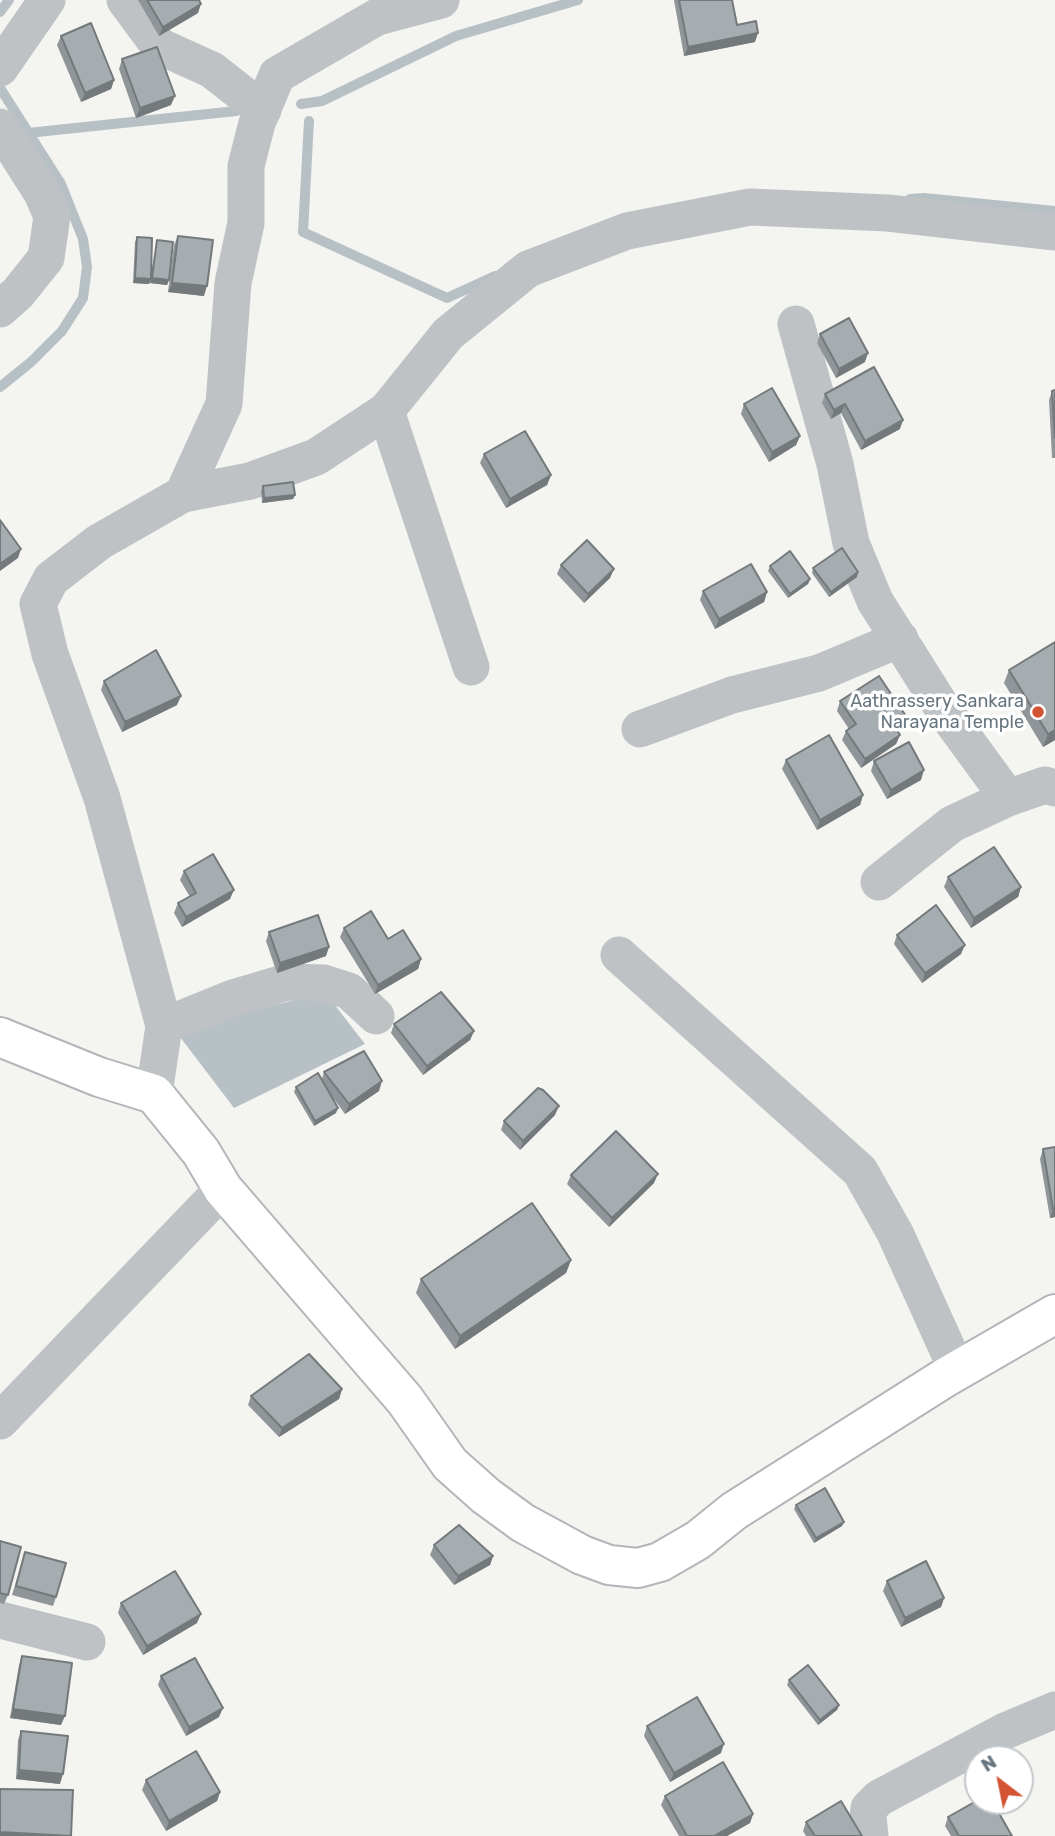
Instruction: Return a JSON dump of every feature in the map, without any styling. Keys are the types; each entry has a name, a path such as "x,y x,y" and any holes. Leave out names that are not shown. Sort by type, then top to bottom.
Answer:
{"main road":[{"path":"0,1037 99,1077 154,1094 201,1152 223,1189 405,1400 450,1464 486,1496 523,1523 582,1555 609,1565 638,1568 660,1562 698,1540 734,1511 957,1370 1055,1314"}],"street":[{"path":"0,68 47,0"},
{"path":"125,0 159,46 212,70 263,110"},
{"path":"183,494 224,404 233,284 246,223 246,166 277,75 377,17 441,0"},
{"path":"0,127 42,193 52,216 46,258 18,293 0,309"},
{"path":"154,1094 164,1026 102,799 50,654 38,604 51,579 99,542 183,494 250,481 316,457 386,411 448,334 528,269 627,231 750,207 888,213 1055,232"},
{"path":"796,324 835,464 851,543 875,601 943,709 1007,798"},
{"path":"386,411 471,667"},
{"path":"640,729 732,695 819,673 900,639"},
{"path":"879,882 952,824 1007,798 1045,785 1055,789"},
{"path":"619,955 860,1171 895,1233 957,1370"},
{"path":"164,1026 233,998 287,982 324,983 349,991 376,1016"},
{"path":"0,1421 223,1189"},
{"path":"0,1620 87,1642"},
{"path":"870,1836 869,1808 878,1798 1005,1731 1055,1710"}],"shaded area":[{"path":"303,998 331,1000 365,1044 234,1108 174,1029"}],"building":[{"path":"147,0 199,0 201,4 163,27"},
{"path":"679,0 732,0 737,25 756,21 758,33 688,47"},
{"path":"91,23 114,80 85,93 61,36"},
{"path":"157,47 175,96 140,108 122,59"},
{"path":"178,236 213,240 207,286 172,283"},
{"path":"137,237 152,238 151,279 135,278"},
{"path":"157,240 173,242 169,280 152,278"},
{"path":"849,318 868,353 839,369 820,334"},
{"path":"874,367 903,420 865,441 845,404 834,410 825,394"},
{"path":"772,388 800,436 772,452 744,404"},
{"path":"1055,390 1055,438 1052,391"},
{"path":"525,431 551,475 510,499 484,454"},
{"path":"293,482 295,495 264,498 263,486"},
{"path":"0,520 21,549 0,564"},
{"path":"587,540 614,569 588,594 561,565"},
{"path":"842,548 858,572 831,592 813,568"},
{"path":"790,551 810,579 790,594 770,566"},
{"path":"751,564 767,592 719,619 703,591"},
{"name":"Aathrassery Sankara Narayana Temple","path":"1055,642 1055,730 1048,734 1009,670"},
{"path":"156,650 181,696 125,722 104,681"},
{"path":"879,676 906,716 893,724 900,735 865,759 846,731 856,724 840,701"},
{"path":"829,735 863,795 820,820 786,760"},
{"path":"909,742 924,770 891,790 874,761"},
{"path":"994,847 1021,887 974,918 948,877"},
{"path":"213,854 234,890 186,917 178,903 196,893 184,871"},
{"path":"936,905 965,945 925,973 897,935"},
{"path":"371,911 388,939 403,930 421,959 378,985 344,928"},
{"path":"318,915 329,947 280,963 269,932"},
{"path":"441,992 474,1031 427,1066 394,1024"},
{"path":"364,1051 382,1081 349,1104 324,1072"},
{"path":"318,1073 338,1108 315,1121 296,1087"},
{"path":"538,1088 559,1106 523,1141 504,1121"},
{"path":"616,1131 658,1174 612,1218 571,1175"},
{"path":"1055,1147 1055,1209 1053,1209 1043,1149"},
{"path":"532,1203 571,1260 460,1336 421,1279"},
{"path":"309,1354 342,1389 282,1428 251,1396"},
{"path":"825,1488 844,1522 816,1538 796,1505"},
{"path":"459,1525 493,1556 458,1576 434,1545"},
{"path":"0,1541 21,1547 8,1595 0,1593"},
{"path":"25,1552 66,1563 56,1597 16,1586"},
{"path":"926,1561 944,1598 905,1618 887,1581"},
{"path":"175,1571 201,1614 147,1646 121,1603"},
{"path":"22,1656 72,1663 65,1716 13,1709"},
{"path":"195,1658 223,1708 189,1727 161,1676"},
{"path":"808,1665 839,1705 820,1720 789,1680"},
{"path":"697,1697 724,1744 674,1773 647,1726"},
{"path":"21,1731 68,1736 63,1774 19,1770"},
{"path":"196,1751 220,1792 169,1821 146,1780"},
{"path":"723,1762 753,1814 714,1836 687,1836 665,1796"},
{"path":"0,1789 73,1790 71,1836 0,1832"},
{"path":"841,1801 862,1836 815,1836 806,1822"},
{"path":"964,1808 964,1815 1000,1815 1012,1836 959,1836 948,1817"}],"waterway":[{"path":"0,12 9,0"},
{"path":"301,104 322,101 456,36 578,0"},
{"path":"0,88 61,184 83,239 87,267 83,298 62,331 31,362 0,387"},
{"path":"28,133 236,111"},
{"path":"309,121 303,232 447,298 495,276"},
{"path":"910,199 924,198 1055,211"}],"place":[{"name":"Aathrassery Sankara Narayana Temple","path":"1038,712"}]}
